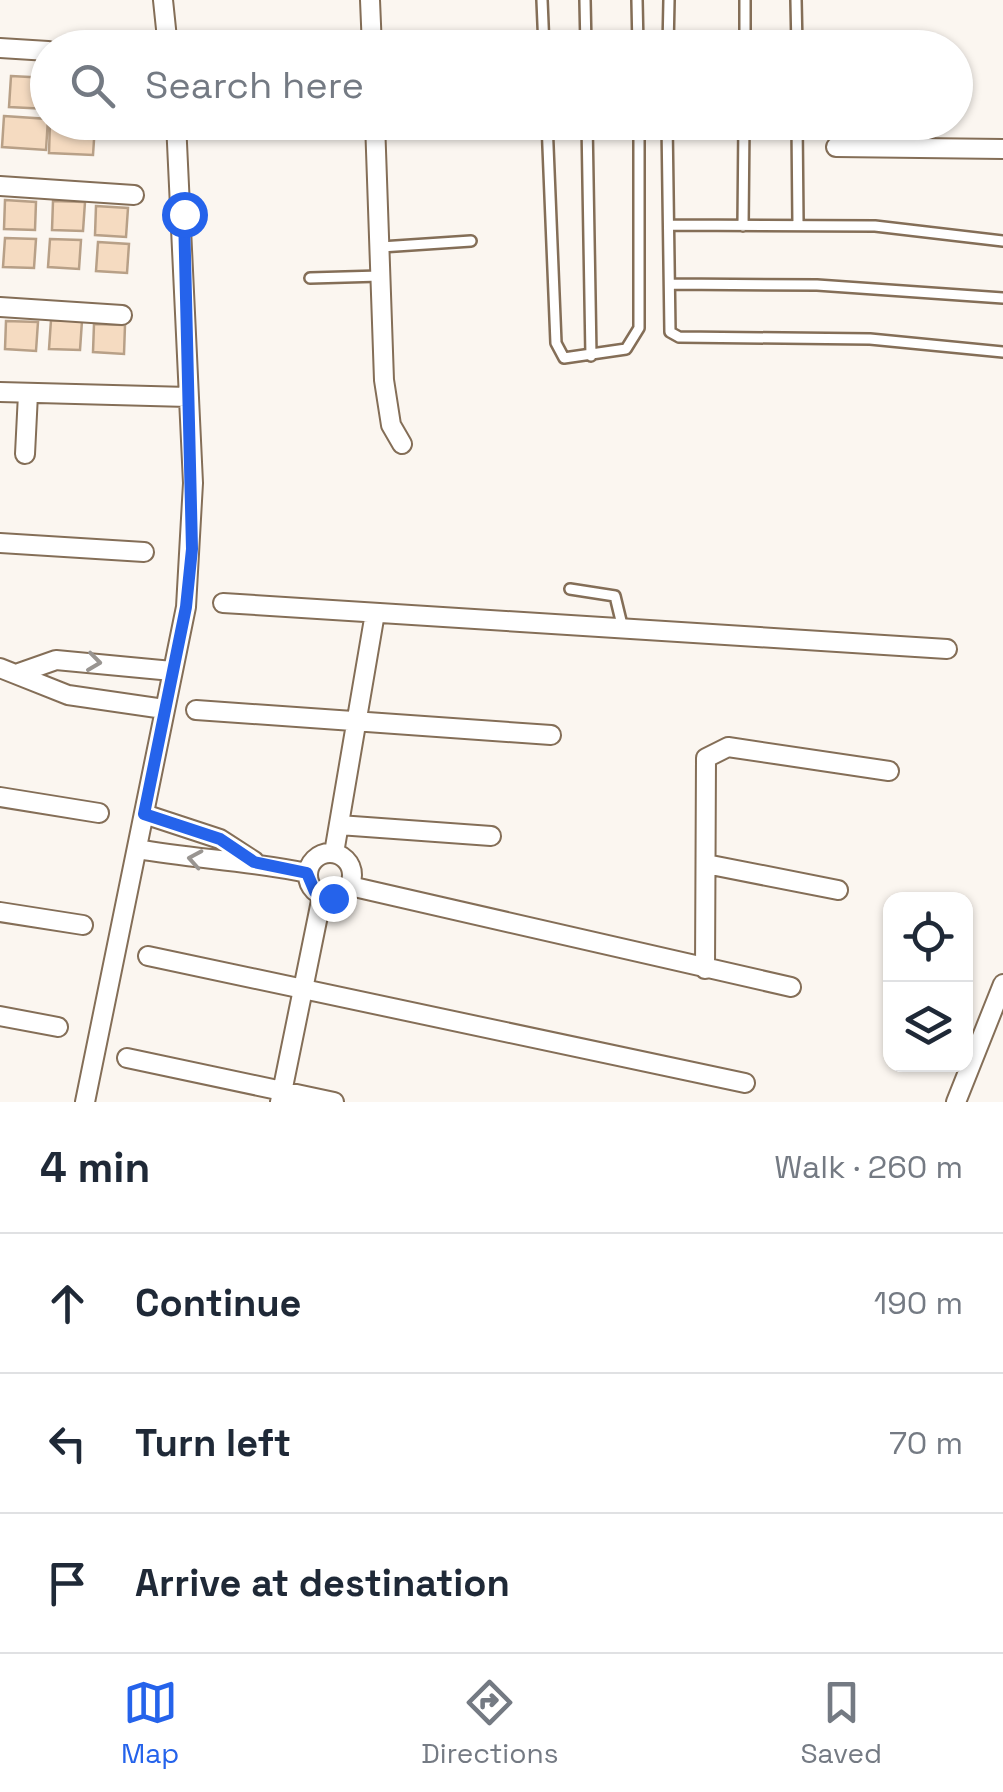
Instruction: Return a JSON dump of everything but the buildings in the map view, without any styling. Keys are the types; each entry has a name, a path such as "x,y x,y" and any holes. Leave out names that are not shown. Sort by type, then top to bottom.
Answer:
{"street":[{"path":"163,0 166,30"},
{"path":"370,0 371,30"},
{"path":"0,48 30,50"},
{"path":"85,1102 172,671 192,549 185,241 177,140"},
{"path":"376,140 384,380 390,425 402,444"},
{"path":"836,147 1003,149"},
{"path":"0,186 134,195"},
{"path":"0,307 122,315"},
{"path":"0,392 188,397"},
{"path":"26,454 28,394"},
{"path":"0,543 144,552"},
{"path":"223,602 947,649"},
{"path":"334,853 375,613"},
{"path":"9,670 56,660 172,671"},
{"path":"9,670 68,696 164,709"},
{"path":"196,710 551,736"},
{"path":"705,969 704,771 712,751 728,747 888,772"},
{"path":"0,797 99,813"},
{"path":"144,814 220,839 254,862"},
{"path":"339,825 492,836"},
{"path":"137,849 220,863 254,862 307,873"},
{"path":"334,853 348,862 350,886 343,894 322,896 311,887 307,873 316,857 334,853"},
{"path":"706,864 838,890"},
{"path":"350,886 791,987"},
{"path":"281,1096 322,896"},
{"path":"0,912 82,925"},
{"path":"148,956 745,1083"},
{"path":"956,1102 1003,984"},
{"path":"0,1016 58,1027"},
{"path":"127,1058 281,1096 334,1102"}],"lane":[{"path":"542,0 543,30"},
{"path":"585,0 586,30"},
{"path":"638,0 638,30"},
{"path":"668,30 669,0"},
{"path":"745,30 746,0"},
{"path":"796,0 796,30"},
{"path":"548,140 556,343 564,358 626,349 639,328 639,140"},
{"path":"587,140 591,356"},
{"path":"668,140 670,332 679,337 870,338 1003,352"},
{"path":"743,226 744,140"},
{"path":"797,140 798,224"},
{"path":"670,225 876,226 1003,241"},
{"path":"381,247 471,240"},
{"path":"310,278 382,276"},
{"path":"670,284 818,285 1003,298"},
{"path":"570,589 615,596 623,628"}],"route":[{"path":"184,214 192,549 186,607 144,814 220,839 254,862 307,873 315,892 333,898"}]}
